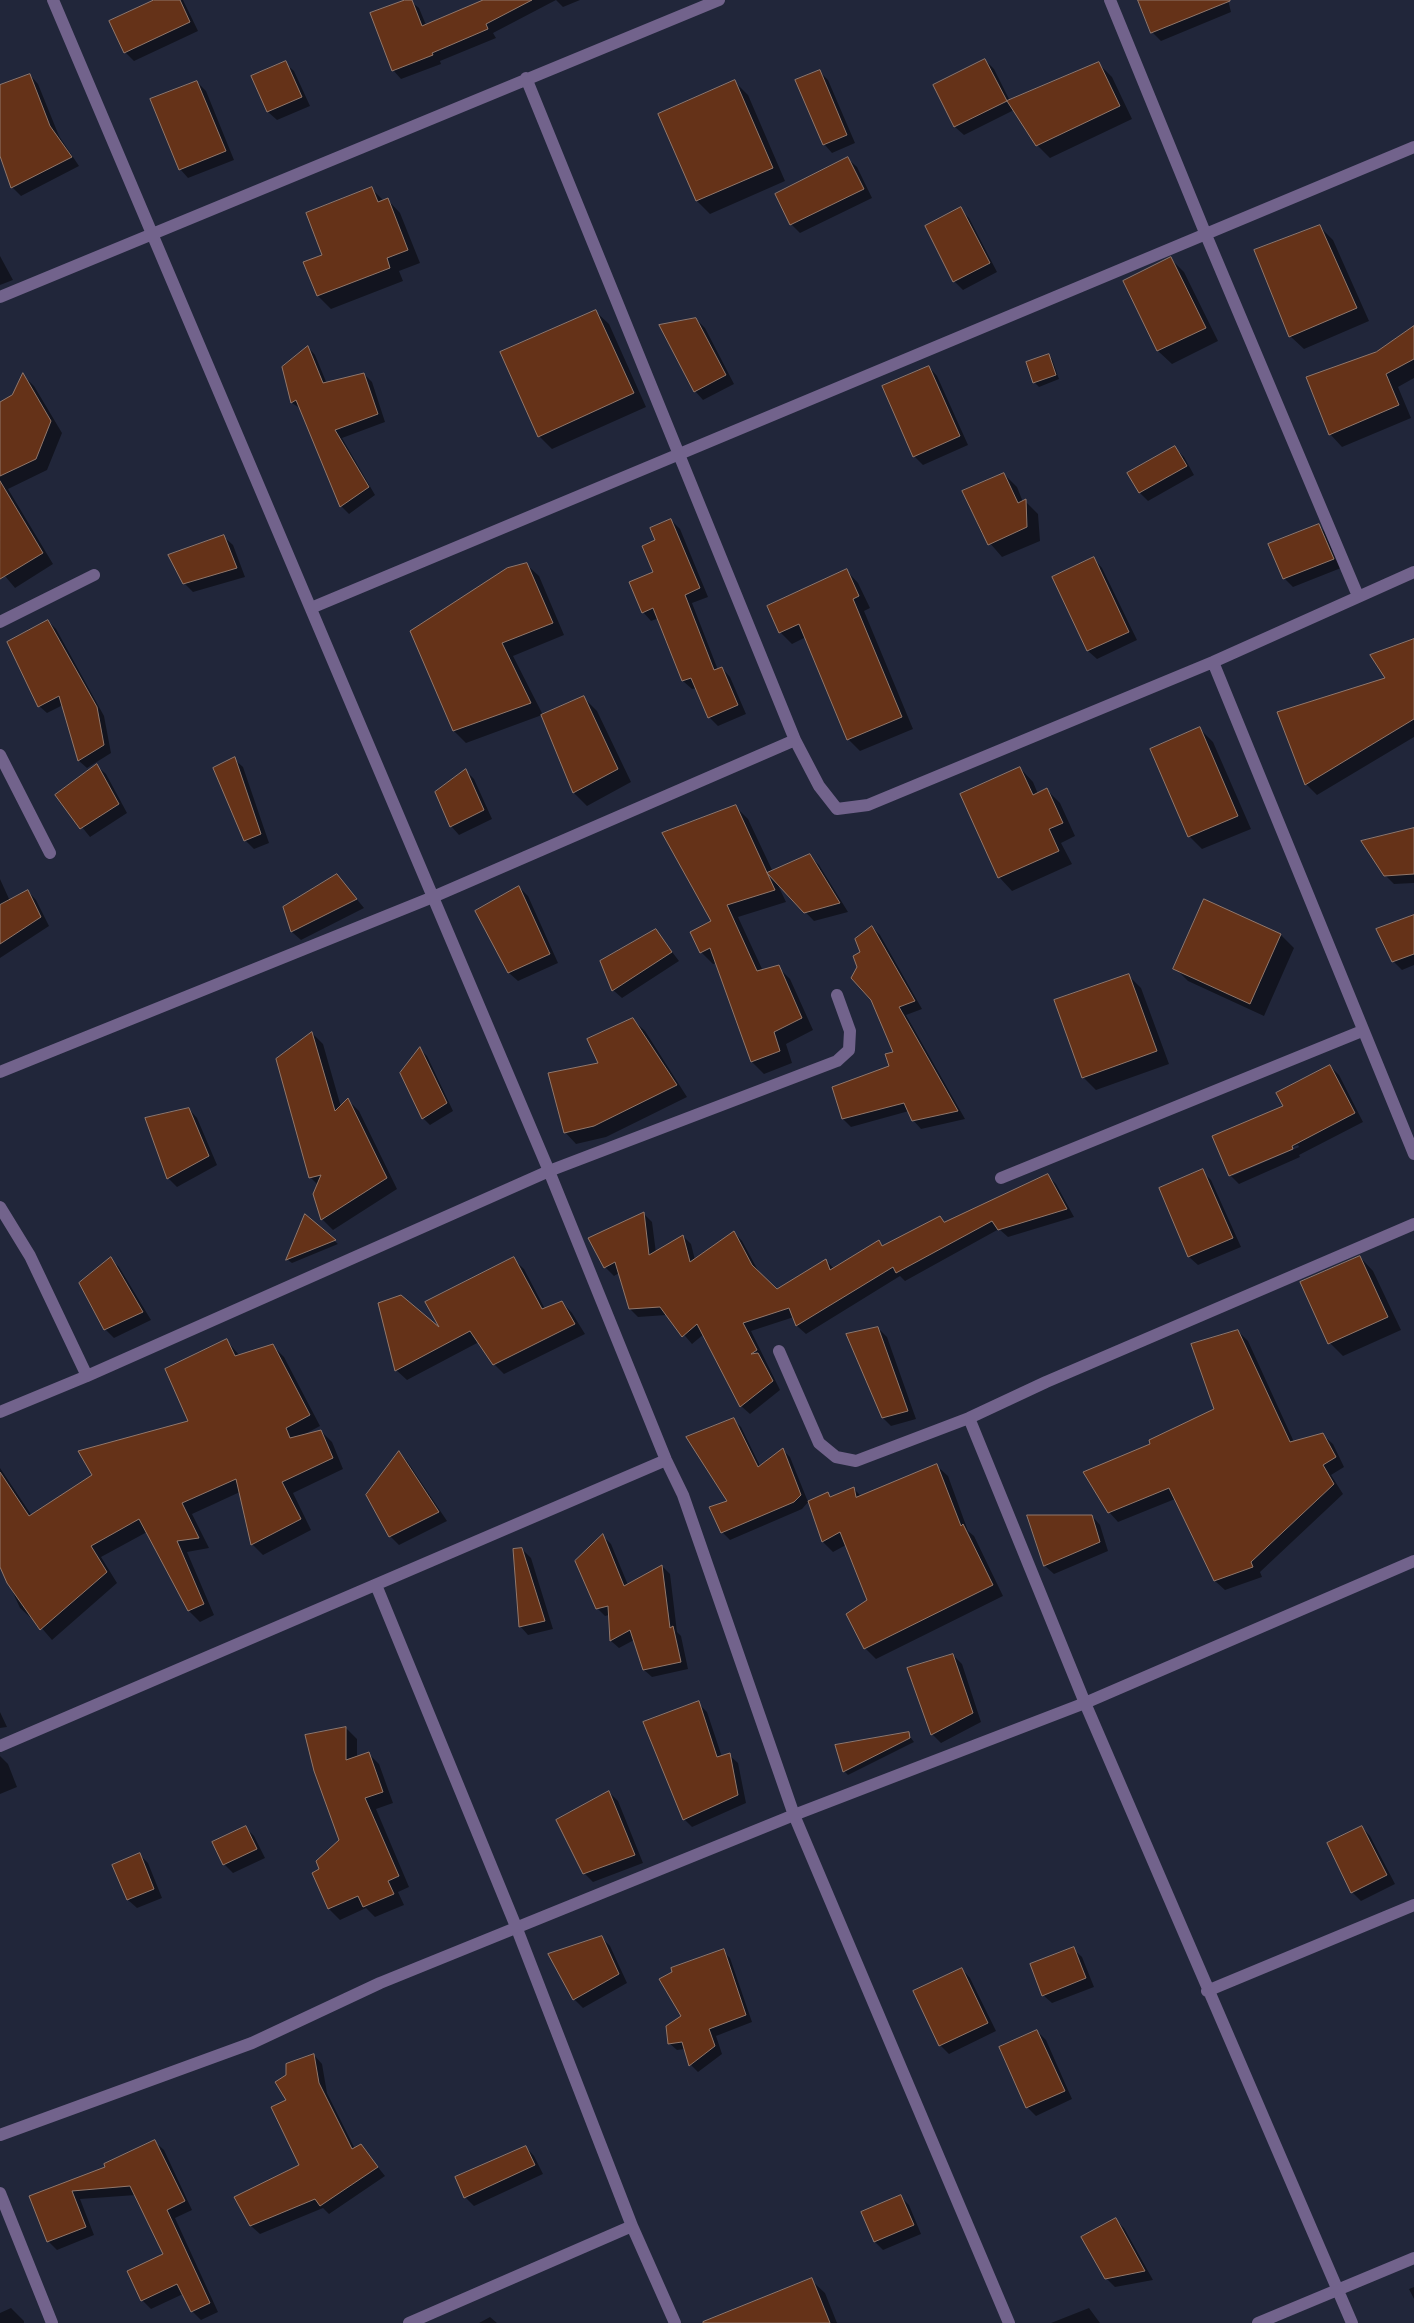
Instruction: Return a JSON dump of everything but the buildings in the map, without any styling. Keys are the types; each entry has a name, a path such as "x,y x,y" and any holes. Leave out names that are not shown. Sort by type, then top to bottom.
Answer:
{"street":[{"path":"53,0 549,1171 666,1460 684,1495 794,1815 1009,2323"},
{"path":"0,297 152,236 526,78 719,0"},
{"path":"1110,0 1206,235 1358,596"},
{"path":"526,78 795,740 819,786 837,809 868,805 1214,662 1414,572"},
{"path":"311,608 1414,147"},
{"path":"0,622 94,575"},
{"path":"1214,662 1362,1031 1414,1154"},
{"path":"0,1072 433,897 795,740"},
{"path":"0,756 50,853"},
{"path":"0,1412 87,1376 549,1171 837,1061 850,1050 850,1031 837,995"},
{"path":"1001,1178 1362,1031"},
{"path":"0,1207 30,1256 87,1376"},
{"path":"779,1351 820,1443 836,1457 856,1461 969,1418 1046,1382 1414,1224"},
{"path":"969,1418 1085,1703 1207,1991 1352,2323"},
{"path":"0,1746 666,1460"},
{"path":"0,2135 252,2043 380,1982 517,1929 794,1815 1085,1703 1414,1561"},
{"path":"376,1585 517,1929 632,2226 675,2323"},
{"path":"1207,1991 1414,1905"},
{"path":"0,2193 52,2323"},
{"path":"409,2323 632,2226"},
{"path":"1258,2323 1339,2291 1414,2258"}]}
